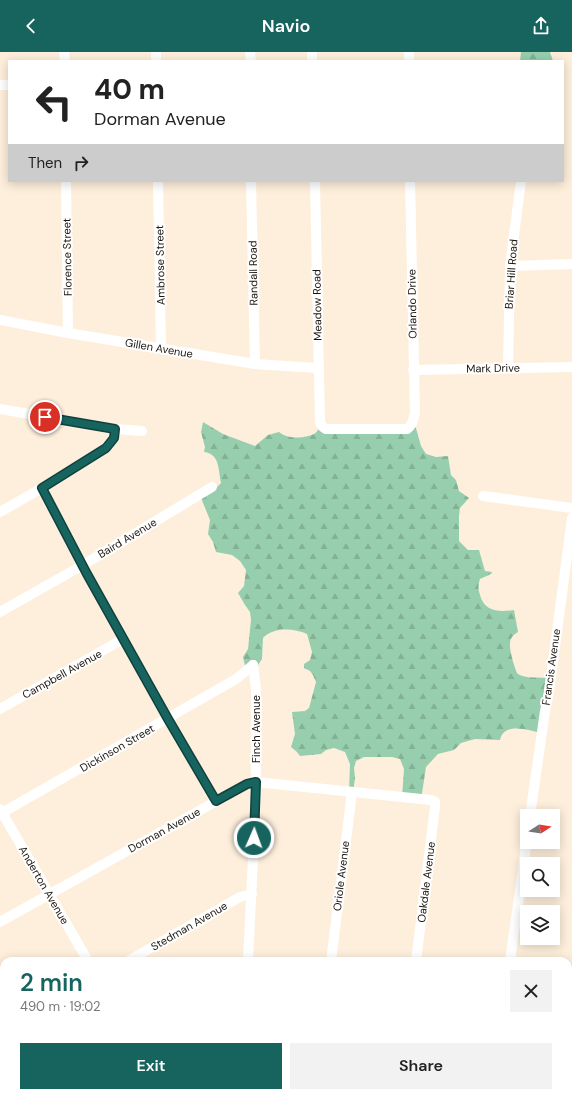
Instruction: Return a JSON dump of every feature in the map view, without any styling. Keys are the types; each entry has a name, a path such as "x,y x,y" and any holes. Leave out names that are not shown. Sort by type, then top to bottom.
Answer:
{"street":[{"name":"Florence Street","path":"66,182 68,333"},
{"name":"Ambrose Street","path":"158,182 161,349"},
{"name":"Randall Road","path":"251,182 255,364"},
{"name":"Meadow Road","path":"314,182 320,423 326,429 407,429 411,426"},
{"name":"Orlando Drive","path":"410,182 415,413 411,426"},
{"name":"Briar Hill Road","path":"508,367 510,266 521,182"},
{"path":"510,266 572,264"},
{"name":"Gillen Avenue","path":"0,320 68,333 255,364 318,368"},
{"name":"Mark Drive","path":"413,370 508,367 572,367"},
{"path":"0,409 115,429 142,431"},
{"path":"0,512 106,448 114,438 115,429"},
{"name":"Baird Avenue","path":"0,612 83,565 212,487"},
{"path":"42,488 123,639 216,801"},
{"path":"483,496 572,508"},
{"name":"Francis Avenue","path":"531,809 550,684 572,518"},
{"name":"Campbell Avenue","path":"0,709 123,639"},
{"name":"Dickinson Street","path":"1,812 168,719 236,679 253,665"},
{"name":"Finch Avenue","path":"248,957 256,782 256,689 253,665"},
{"name":"Dorman Avenue","path":"0,922 247,784 256,782 431,800 435,802"},
{"name":"Oriole Avenue","path":"331,957 352,792"},
{"name":"Oakdale Avenue","path":"416,957 435,802"},
{"name":"Anderton Avenue","path":"1,812 86,957"},
{"path":"511,957 526,849"},
{"name":"Stedman Avenue","path":"135,957 240,898 252,894"}],"green space":[{"path":"521,52 550,52 553,60 520,60"},
{"path":"203,422 223,434 255,446 268,435 279,432 286,436 301,437 314,434 320,427 413,425 416,428 421,446 426,454 436,457 448,456 451,475 456,480 459,491 469,498 460,508 459,541 468,550 479,550 485,571 492,572 491,574 480,579 479,593 482,601 493,610 514,610 518,632 511,638 510,646 511,654 518,674 521,676 549,678 540,733 523,729 511,729 502,734 500,740 475,739 461,743 454,750 438,754 426,767 421,800 402,797 404,769 400,759 392,757 364,757 356,761 354,768 355,778 353,793 349,793 350,764 345,752 334,748 326,750 321,754 300,756 291,747 295,734 292,712 305,711 309,708 316,682 310,671 304,668 304,664 310,660 312,652 307,634 290,630 278,630 267,634 263,638 262,659 252,674 247,675 243,657 248,649 251,620 250,612 238,593 244,586 246,570 240,561 232,555 216,552 213,542 208,534 210,520 201,498 221,483 216,459 209,453 204,452 205,447 201,432"}],"route":[{"path":"45,417 115,429 114,438 106,448 42,488 87,574 168,719 216,801 247,784 256,782 254,838"}]}
